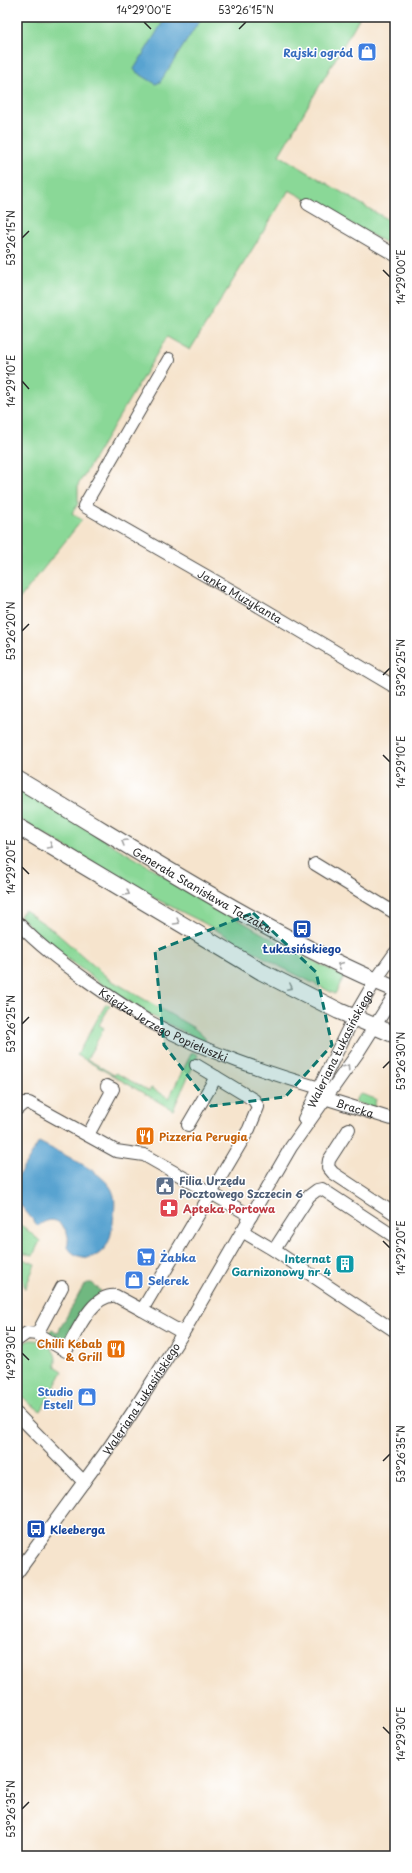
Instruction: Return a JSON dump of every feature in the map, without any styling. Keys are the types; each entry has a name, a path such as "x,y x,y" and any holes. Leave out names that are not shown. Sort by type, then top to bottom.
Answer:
{"main road":[{"name":"Generała Stanisława Taczaka","path":"17,779 270,928 326,958 395,989"},
{"path":"17,826 262,972 354,1017 395,1035"}],"street":[{"path":"308,204 395,255"},
{"name":"Janka Muzykanta","path":"169,358 84,506 250,601 395,687"},
{"path":"315,864 395,914"},
{"name":"Księdza Jerzego Popiełuszki","path":"17,922 47,950 76,973 117,1002 149,1021 232,1060 322,1093"},
{"name":"Waleriana Łukasińskiego","path":"17,1573 84,1482 134,1410 183,1334 322,1093 354,1017 375,981 395,953"},
{"name":"Waleriana Łukasińskiego","path":"322,1093 376,1026 395,994"},
{"path":"142,1310 249,1129 258,1107 254,1100 196,1065"},
{"path":"188,1125 216,1078"},
{"path":"88,1135 113,1089 107,1086"},
{"name":"Bracka","path":"322,1093 395,1120"},
{"path":"17,1109 20,1105 29,1103 116,1151 144,1155 251,1216"},
{"path":"349,1129 329,1160 328,1167 333,1173 395,1214"},
{"path":"274,1250 309,1196 317,1190 328,1192 395,1237"},
{"path":"242,1232 274,1250 395,1331"},
{"path":"37,1334 62,1288"},
{"path":"17,1340 27,1333 37,1334 66,1351 92,1307 100,1299 111,1295 116,1296 142,1310 183,1334"},
{"path":"17,1414 84,1482"}],"highlighted area":[{"path":"253,913 316,972 332,1045 285,1097 211,1106 164,1045 155,951"}],"green space":[{"path":"17,17 360,17 279,155 395,224 395,248 289,190 190,350 167,337 78,485 78,504 72,513 82,520 17,602"},
{"path":"17,788 261,933 344,977 335,994 281,967 202,922 140,891 17,818"},
{"path":"24,910 53,930 109,979 194,1028 205,1038 205,1042 152,1016 107,988 46,943 20,916"},
{"path":"106,1004 110,1006 99,1025 104,1028 87,1059 114,1075 116,1073 149,1091 151,1088 169,1098 192,1052 198,1055 173,1110 77,1055"},
{"path":"361,1094 376,1099 374,1108 355,1102 357,1097"},
{"path":"17,1221 40,1241 33,1255 20,1253 17,1246"},
{"path":"18,1257 35,1264 25,1289 22,1277 17,1272"},
{"path":"92,1283 101,1291 71,1335 61,1345 48,1334 51,1330 58,1332 84,1285"},
{"path":"36,1340 50,1347 55,1355 55,1366 63,1371 41,1411 30,1404 17,1391 17,1351 25,1342"}],"water":[{"path":"166,17 202,17 160,82 156,84 136,72 134,69"},
{"path":"39,1142 90,1169 107,1183 114,1194 115,1206 109,1241 104,1249 94,1257 81,1257 73,1253 68,1247 68,1236 59,1223 51,1220 38,1226 17,1201 17,1178"}],"place":[{"name":"Rajski ogród","path":"367,52"},
{"name":"Łukasińskiego","path":"302,929"},
{"name":"Pizzeria Perugia","path":"145,1136"},
{"name":"Filia Urzędu Pocztowego Szczecin 6","path":"165,1186"},
{"name":"Apteka Portowa","path":"169,1208"},
{"name":"Żabka","path":"146,1257"},
{"name":"Internat Garnizonowy nr 4","path":"345,1264"},
{"name":"Selerek","path":"134,1280"},
{"name":"Chilli Kebab & Grill","path":"116,1349"},
{"name":"Studio Estell","path":"87,1397"},
{"name":"Kleeberga","path":"36,1529"}]}
